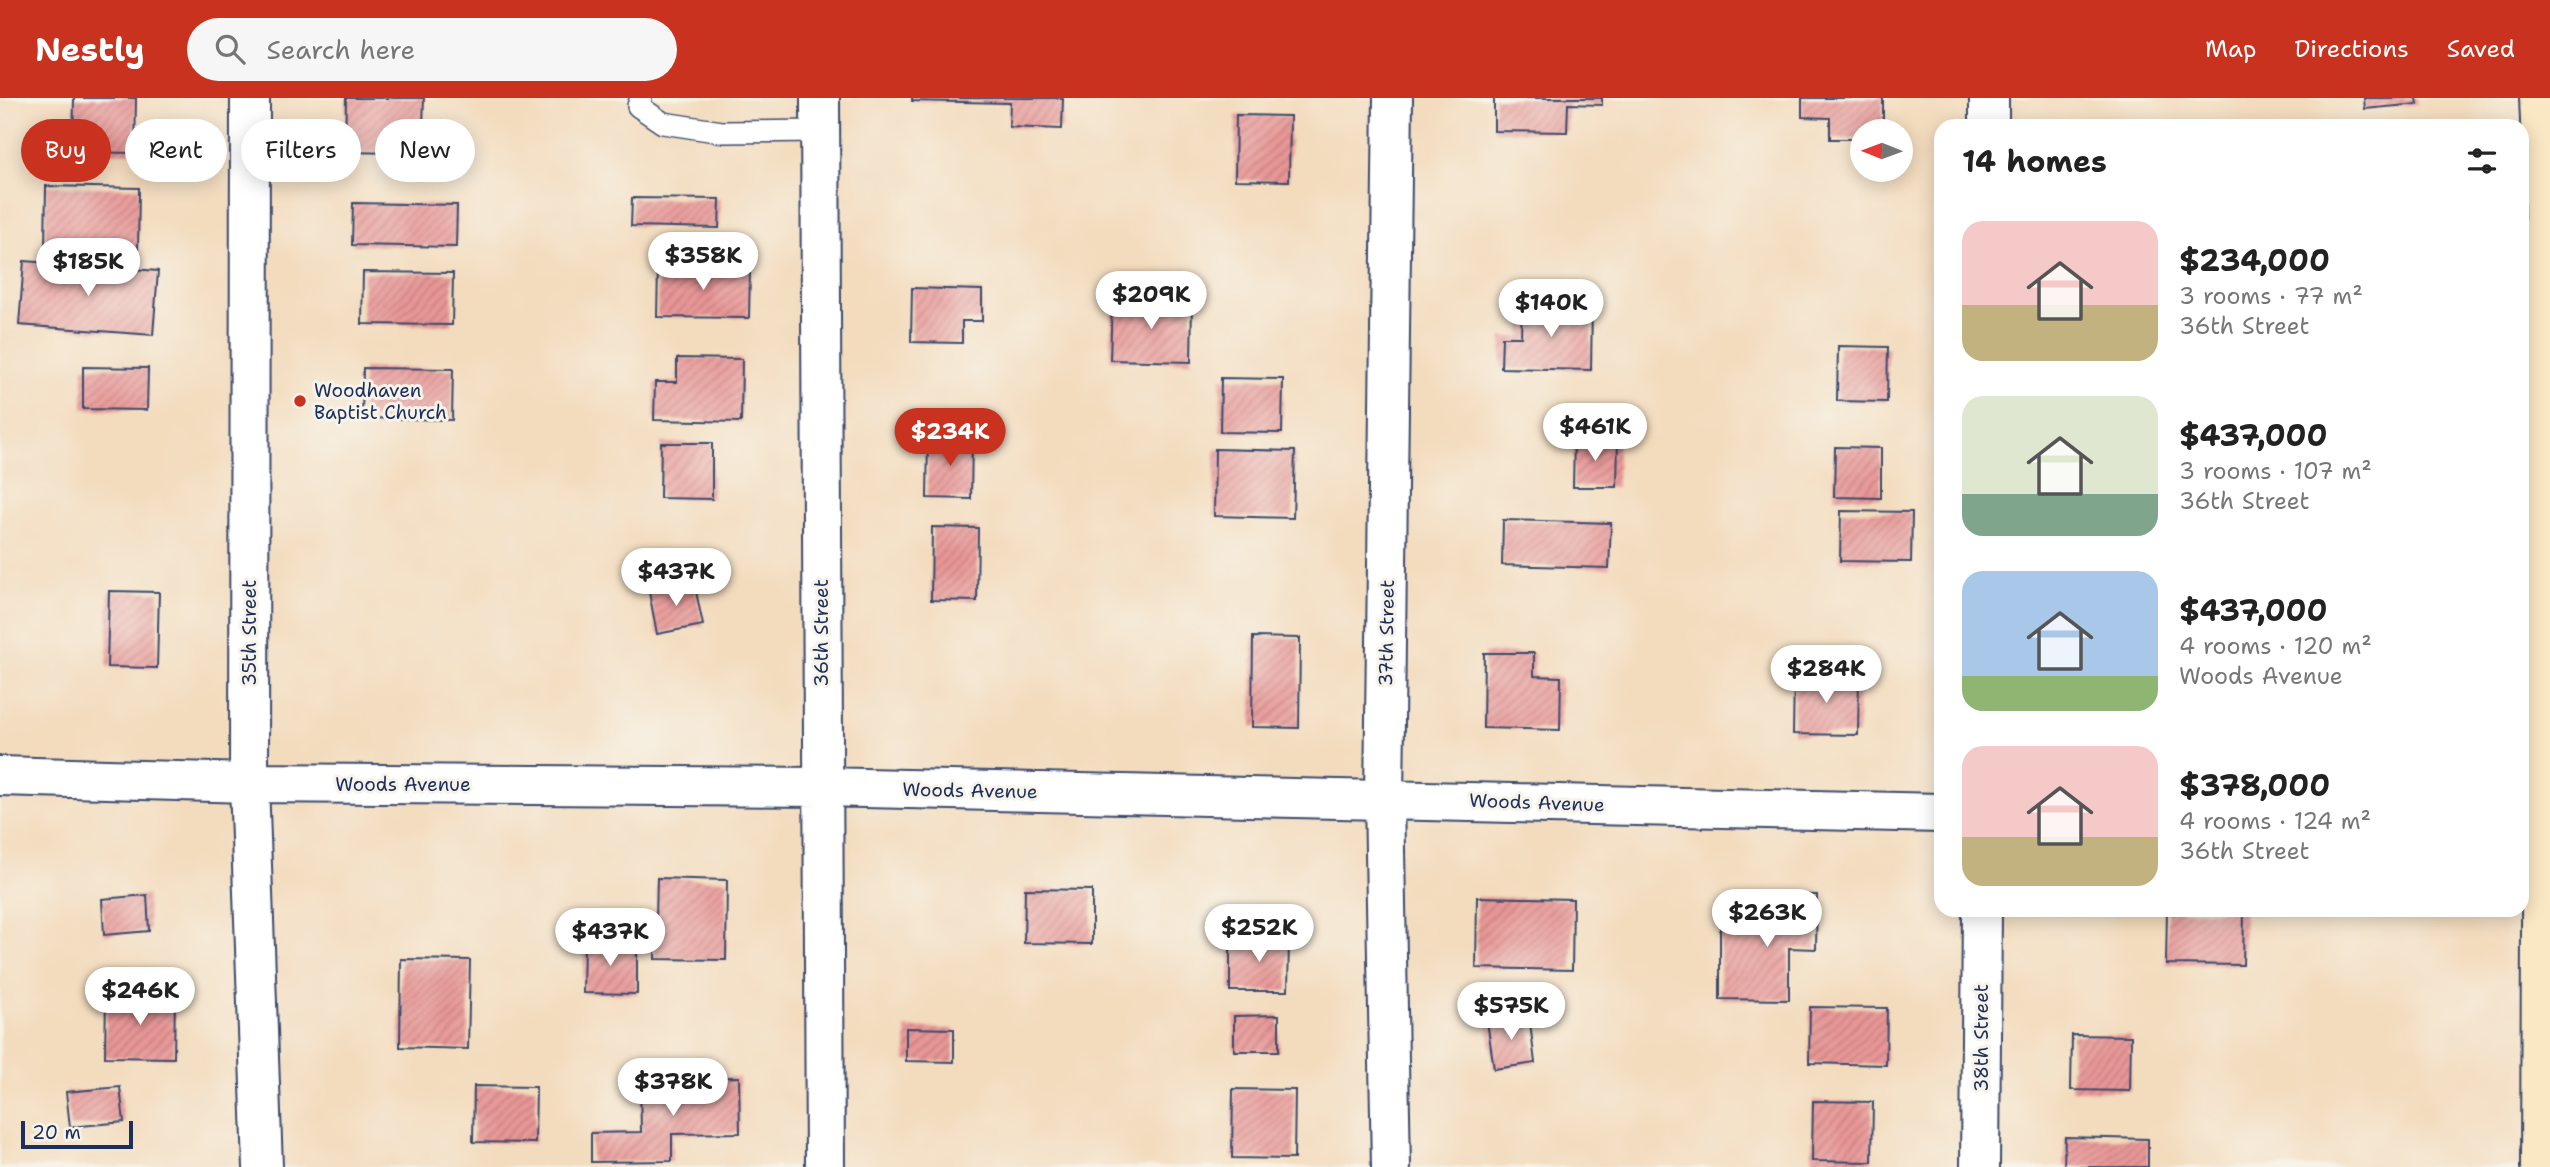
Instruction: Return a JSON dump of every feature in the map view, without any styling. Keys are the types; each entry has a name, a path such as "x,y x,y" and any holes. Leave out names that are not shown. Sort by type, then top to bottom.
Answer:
{"street":[{"name":"35th Street","path":"250,98 249,783 263,1167"},
{"name":"37th Street","path":"1391,1167 1384,798 1392,98"},
{"path":"1989,98 1989,119"},
{"path":"2539,98 2547,212 2531,831 2545,1058 2540,1167"},
{"name":"36th Street","path":"820,114 825,1167"},
{"name":"Woods Avenue","path":"0,776 249,783 822,787 1934,813"},
{"name":"38th Street","path":"1980,1167 1982,917"}],"lane":[{"path":"641,98 638,106 663,123 722,132 820,114"}],"building":[{"path":"74,98 136,98 136,119 125,119 125,153 111,153 111,119 74,119"},
{"path":"346,98 424,98 423,119 375,119 375,153 361,152 361,119 346,119"},
{"path":"912,98 1063,98 1062,129 1009,127 1010,103 912,101"},
{"path":"1494,98 1602,98 1602,105 1568,104 1567,132 1494,131"},
{"path":"1802,98 1883,98 1883,119 1850,119 1850,139 1830,139 1830,118 1802,117"},
{"path":"2364,98 2417,98 2418,104 2365,109"},
{"path":"1236,115 1290,116 1289,181 1235,180"},
{"path":"46,186 139,188 138,250 45,248"},
{"path":"632,198 720,199 719,228 631,226"},
{"path":"353,203 457,205 456,247 352,245"},
{"path":"24,261 158,271 153,335 19,325"},
{"path":"658,266 750,268 749,318 657,317"},
{"path":"363,272 453,273 452,325 362,324"},
{"path":"912,288 982,290 982,321 962,321 962,343 911,342"},
{"path":"1112,301 1192,302 1191,362 1110,360"},
{"path":"1522,303 1592,305 1591,370 1501,368 1502,337 1521,337"},
{"path":"1838,346 1888,347 1887,402 1837,401"},
{"path":"677,358 742,359 741,422 654,420 655,382 677,382"},
{"path":"83,367 148,368 147,410 83,409"},
{"path":"363,368 453,369 452,420 362,418"},
{"path":"1221,378 1283,379 1282,433 1220,432"},
{"path":"928,437 972,438 971,499 927,498"},
{"path":"1574,438 1618,439 1617,487 1573,487"},
{"path":"661,443 712,443 712,499 660,498"},
{"path":"1835,447 1881,448 1881,498 1834,497"},
{"path":"1215,449 1295,451 1293,518 1214,516"},
{"path":"1841,511 1912,512 1911,562 1840,561"},
{"path":"1503,520 1611,523 1609,568 1502,565"},
{"path":"932,527 978,528 977,601 931,600"},
{"path":"694,582 703,625 657,634 649,592"},
{"path":"109,591 159,592 157,668 107,667"},
{"path":"1253,637 1300,638 1299,728 1252,727"},
{"path":"1484,653 1534,653 1534,676 1561,677 1560,730 1483,728"},
{"path":"1794,674 1859,676 1858,735 1793,734"},
{"path":"657,878 727,880 726,960 655,959"},
{"path":"1025,889 1092,890 1092,944 1024,943"},
{"path":"1767,894 1817,895 1816,949 1789,948 1789,1000 1720,999 1720,926 1766,927"},
{"path":"147,895 149,931 104,935 102,899"},
{"path":"1477,897 1573,899 1572,970 1476,968"},
{"path":"2167,917 2244,917 2243,965 2166,964"},
{"path":"1230,937 1289,938 1288,991 1230,991"},
{"path":"584,942 637,943 637,994 583,993"},
{"path":"401,959 470,960 468,1049 400,1047"},
{"path":"106,996 175,997 174,1058 105,1057"},
{"path":"1810,1007 1887,1008 1886,1065 1809,1063"},
{"path":"1279,1015 1279,1051 1234,1051 1234,1016"},
{"path":"1529,1015 1535,1063 1494,1069 1487,1021"},
{"path":"906,1028 954,1029 954,1062 906,1061"},
{"path":"2072,1035 2131,1036 2130,1091 2071,1090"},
{"path":"739,1077 740,1133 672,1134 672,1161 591,1162 591,1133 641,1132 640,1079"},
{"path":"474,1086 536,1087 535,1143 473,1142"},
{"path":"120,1087 124,1122 70,1127 66,1092"},
{"path":"1233,1089 1295,1090 1294,1159 1232,1158"},
{"path":"1813,1101 1873,1102 1872,1162 1812,1161"},
{"path":"2065,1137 2148,1139 2148,1167 2064,1167"}],"place":[{"name":"Woodhaven Baptist Church","path":"300,401"}]}
